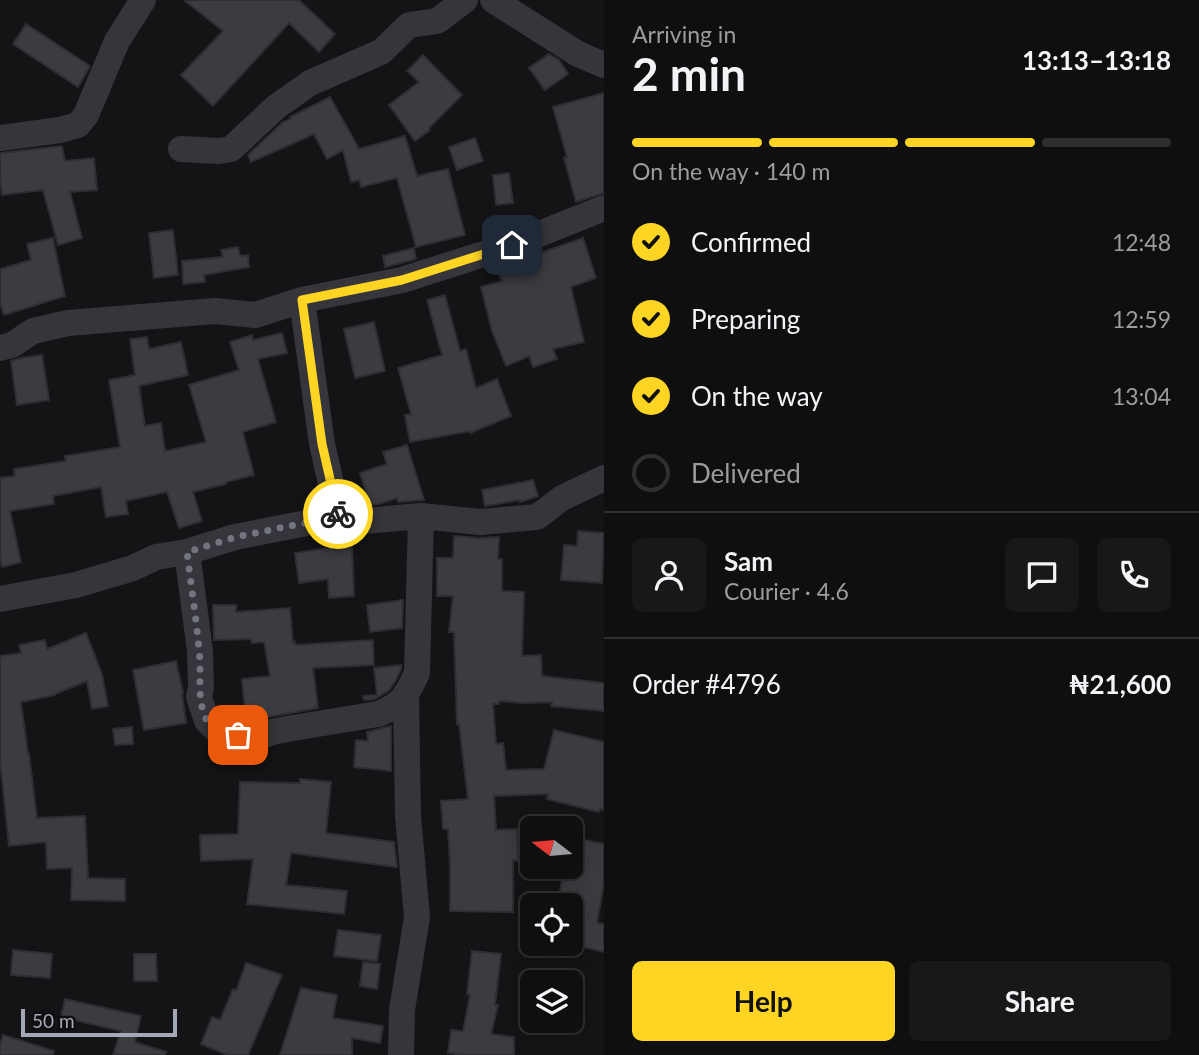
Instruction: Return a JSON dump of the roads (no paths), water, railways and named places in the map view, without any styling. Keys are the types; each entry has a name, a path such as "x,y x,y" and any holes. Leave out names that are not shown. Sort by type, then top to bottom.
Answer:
{"street":[{"path":"0,138 78,125 86,115 117,41 143,0"},
{"path":"181,149 231,149 276,107 310,83 381,52 409,25 437,21 465,0"},
{"path":"493,0 578,54 604,65"},
{"path":"0,348 12,345 33,331 68,323 215,311 255,315 302,300 402,280 512,245 604,208"},
{"path":"302,300 322,444 340,523"},
{"path":"0,599 76,585 134,568 156,557 312,522 340,523 421,516 480,522 537,517 562,498 604,478"},
{"path":"187,552 200,651 199,697 207,721 220,733 256,738 280,730 378,714 392,709 406,696 417,673 421,516"},
{"path":"401,1055 402,1010 417,917 408,816 406,696"}]}
